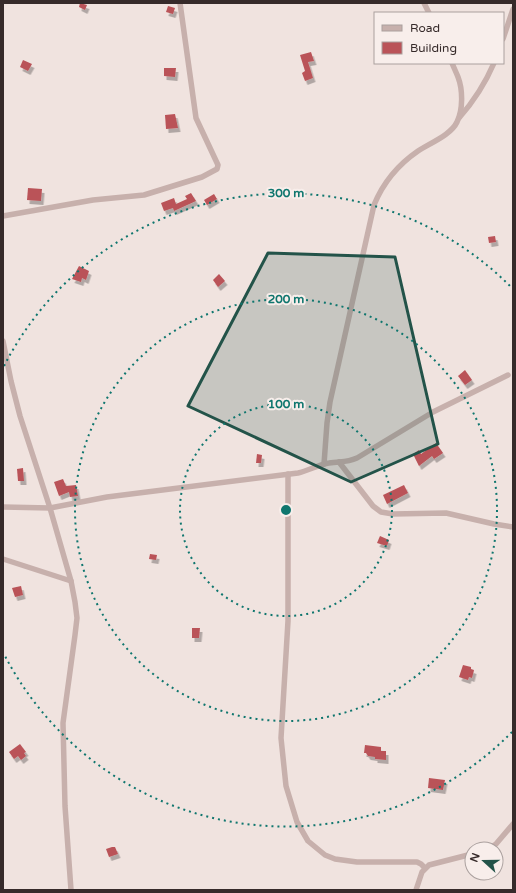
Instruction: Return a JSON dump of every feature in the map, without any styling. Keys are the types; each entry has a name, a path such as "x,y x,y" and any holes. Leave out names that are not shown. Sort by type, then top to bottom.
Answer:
{"street":[{"path":"3,216 93,200 144,195 202,177 216,171 218,164 200,127 194,109 180,3"},
{"path":"424,3 428,12"},
{"path":"504,36 513,9"},
{"path":"324,464 330,402 376,201 387,180 401,165 457,124 459,118 461,91 458,77 452,64"},
{"path":"459,118 485,82 494,64"},
{"path":"3,341 10,381 50,508 71,581 77,618 63,723 65,806 71,890"},
{"path":"3,506 50,508 107,497 298,473 324,464 350,461 433,412 508,375"},
{"path":"339,462 373,506 381,512 393,514 446,513 513,527"},
{"path":"288,474 288,621 281,738 286,786 297,822 308,841 321,853 335,859 357,862 417,862 425,868"},
{"path":"3,559 71,581"},
{"path":"499,841 513,824"},
{"path":"416,890 419,878 425,868 436,863 464,856"}],"highlighted area":[{"path":"268,253 395,257 438,444 351,482 188,406"}],"building":[{"path":"80,3 87,5 85,10 79,7"},
{"path":"168,6 175,8 173,14 166,12"},
{"path":"311,52 314,61 308,62 313,78 305,81 302,73 305,71 300,55"},
{"path":"23,60 32,64 28,71 20,67"},
{"path":"164,68 176,68 175,77 164,76"},
{"path":"175,114 178,128 166,129 165,115"},
{"path":"28,188 42,189 41,201 27,200"},
{"path":"191,193 196,201 174,211 173,208 164,211 161,203 174,198 176,204 187,199 185,196"},
{"path":"214,194 217,199 207,205 204,200"},
{"path":"495,236 496,242 489,243 488,237"},
{"path":"79,266 89,271 86,280 82,278 81,282 72,279"},
{"path":"219,274 225,281 218,287 213,280"},
{"path":"465,370 472,380 465,385 458,376"},
{"path":"436,443 443,453 434,459 432,456 419,466 413,454 419,450 421,454"},
{"path":"257,454 262,455 261,463 256,463"},
{"path":"23,468 24,481 18,481 17,469"},
{"path":"63,479 66,486 76,485 78,496 70,497 69,492 59,496 54,482"},
{"path":"404,485 408,493 387,504 383,495"},
{"path":"380,536 389,540 387,546 377,543"},
{"path":"150,554 157,555 156,560 149,559"},
{"path":"21,586 23,595 15,597 12,588"},
{"path":"192,628 200,628 199,638 192,638"},
{"path":"463,665 471,667 471,669 474,670 472,678 469,677 468,680 459,677"},
{"path":"20,744 26,752 24,753 26,756 21,760 18,756 14,759 9,752"},
{"path":"365,745 381,747 381,751 386,751 386,760 375,759 375,757 368,756 364,753"},
{"path":"429,778 445,780 443,790 428,788"},
{"path":"115,847 118,854 109,857 106,849"}]}
